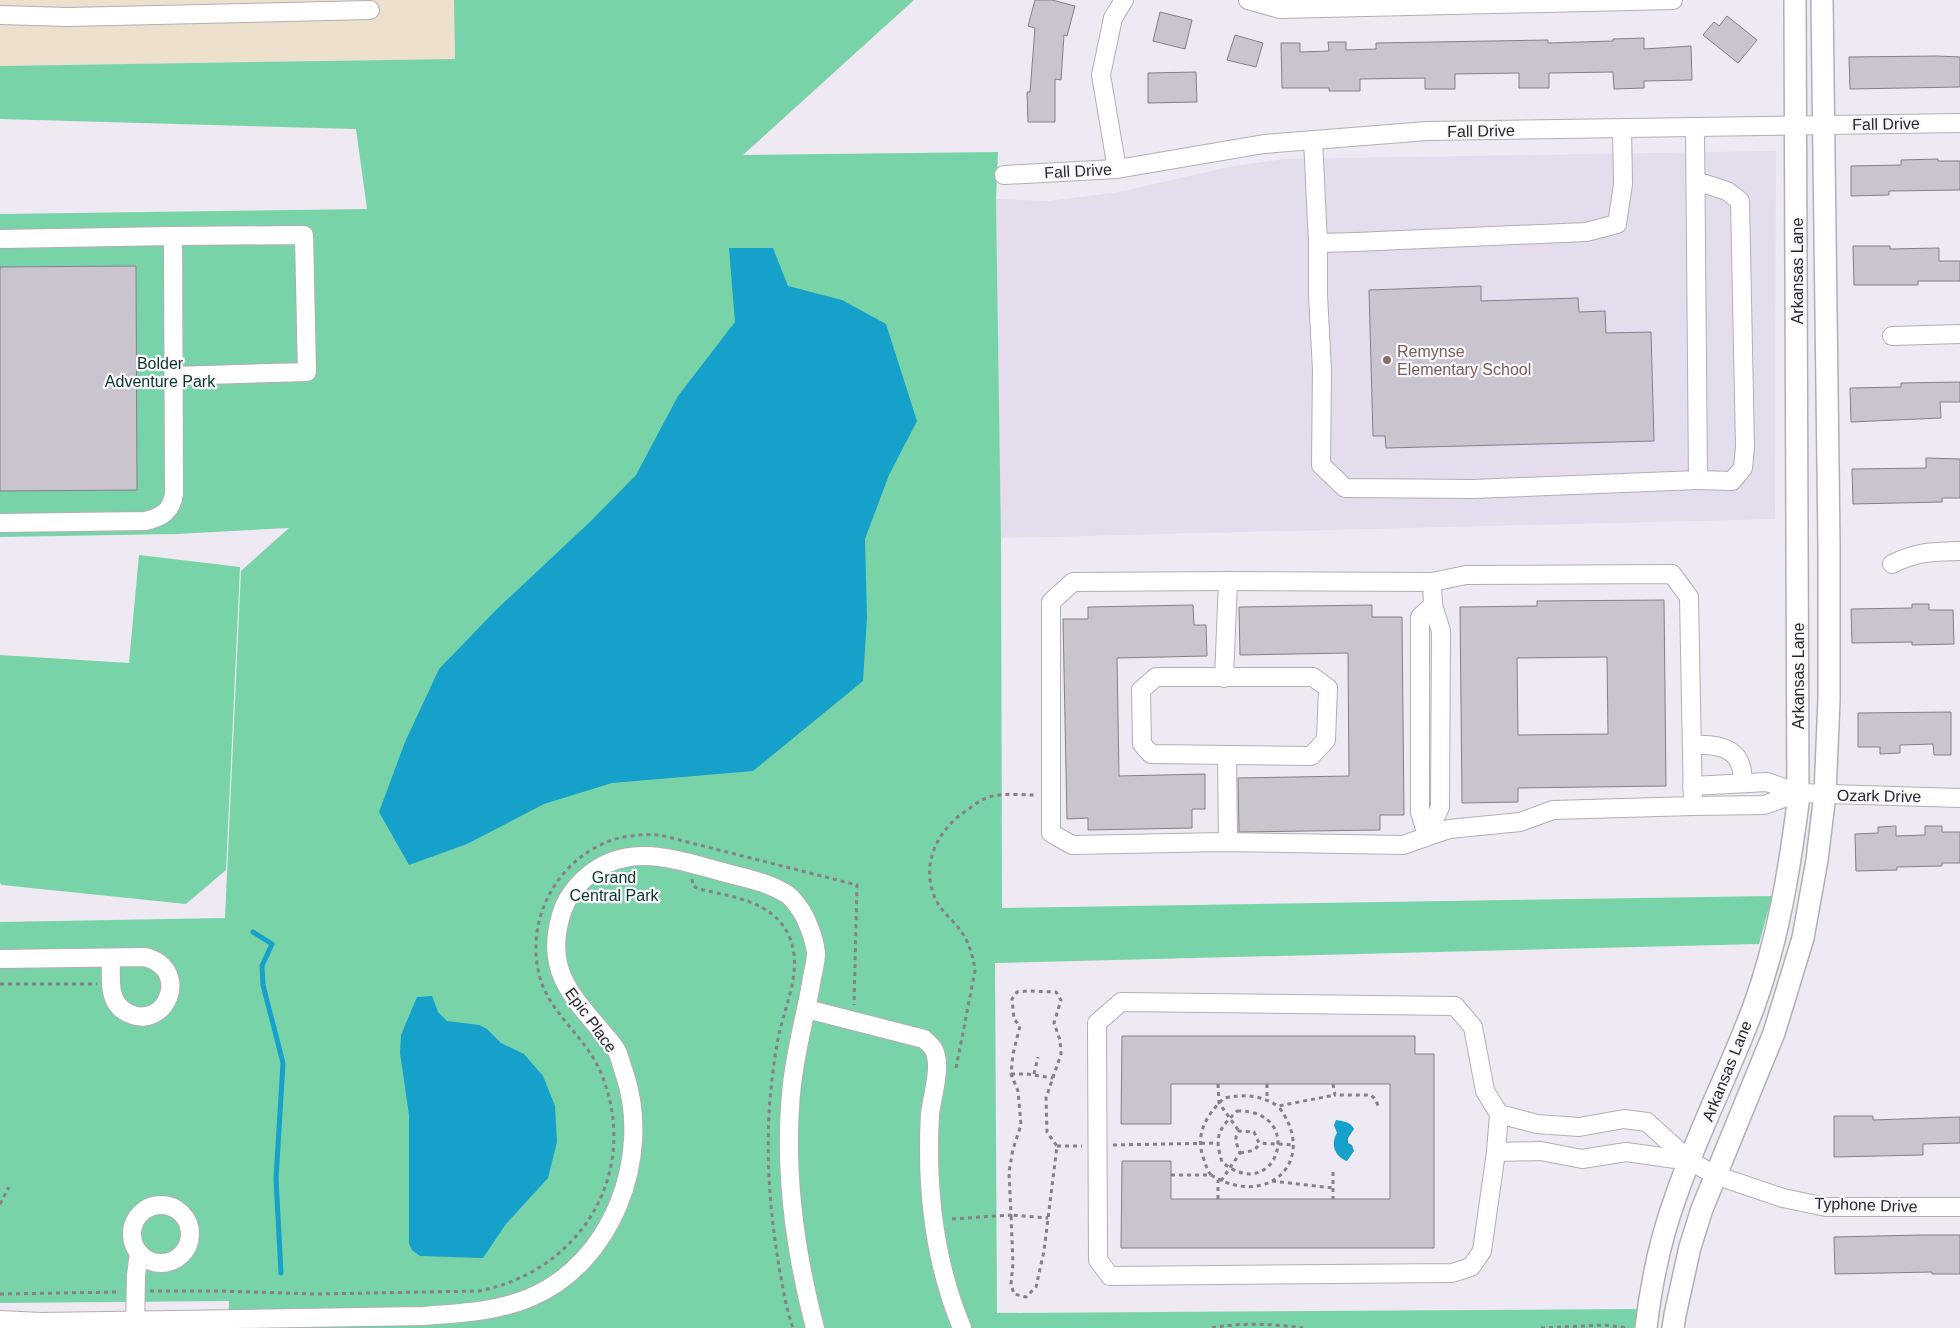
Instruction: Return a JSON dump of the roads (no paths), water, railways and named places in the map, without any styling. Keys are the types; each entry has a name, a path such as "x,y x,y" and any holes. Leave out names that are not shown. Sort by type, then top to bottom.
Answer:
{"main road":[{"name":"Arkansas Lane","path":"1637,1327 1675,1198 1754,1006 1773,950 1789,872 1798,793 1797,126 1795,0"},
{"name":"Arkansas Lane","path":"1674,1328 1674,1315 1690,1247 1702,1209 1774,1033 1804,938 1818,860 1826,794 1830,700 1822,0"}],"street":[{"path":"1117,169 1101,75 1113,18 1124,0"},
{"path":"1248,0 1280,10 1478,3 1673,0"},
{"path":"0,15 68,17 370,10"},
{"name":"Fall Drive","path":"1004,175 1117,169 1264,144 1427,131 1960,123"},
{"path":"1695,128 1698,480"},
{"path":"1318,243 1586,232 1618,224 1623,184 1622,129"},
{"path":"1313,140 1322,370 1322,465 1345,488 1472,489 1698,480 1732,481 1743,468 1745,446 1740,202 1727,191 1696,181"},
{"path":"0,239 304,235 307,372 174,376"},
{"path":"0,523 145,521 165,514 170,508 174,494 173,236"},
{"path":"1892,336 1960,334"},
{"path":"1892,564 1908,556 1923,552 1960,551"},
{"path":"1693,806 1689,597 1672,574 1466,575 1432,582 1073,582 1051,602 1051,833 1072,845 1228,842 1403,845 1449,828 1520,822 1553,810 1764,805 1798,793"},
{"path":"1224,678 1228,581"},
{"path":"1427,836 1420,812 1420,617 1433,605 1432,582"},
{"path":"1156,677 1224,678 1313,677 1328,688 1326,740 1311,756 1151,754 1142,744 1140,690 1156,677"},
{"path":"1692,745 1712,744 1731,751 1742,766 1742,783"},
{"path":"1227,755 1228,842"},
{"path":"1692,786 1767,782 1798,793"},
{"name":"Ozark Drive","path":"1798,793 1960,798"},
{"name":"Epic Place","path":"0,1320 135,1324 424,1316 486,1311 529,1298 559,1283 583,1262 598,1244 617,1209 629,1175 634,1135 630,1091 616,1050 568,991 559,972 556,953 560,918 574,889 597,868 620,858 653,856 696,865 758,882 787,894 807,922 816,954 792,1084 789,1157 791,1204 796,1243 804,1289 815,1328"},
{"path":"0,959 145,957 153,959 166,969 171,985 167,1002 162,1008 148,1016 140,1017 124,1012 118,1006 112,992 111,958"},
{"path":"1121,1002 1455,1006 1473,1027 1485,1091 1499,1114 1496,1152 1482,1251 1471,1267 1452,1274 1110,1276 1098,1260 1097,1023 1121,1002"},
{"path":"807,1009 924,1039 933,1049 937,1062 930,1113 929,1167 932,1213 947,1286 962,1328"},
{"path":"1499,1114 1537,1124 1579,1127 1624,1119 1647,1122 1690,1161"},
{"path":"1496,1152 1541,1151 1582,1159 1626,1152 1690,1161"},
{"name":"Typhone Drive","path":"1690,1161 1716,1175 1784,1198 1826,1207 1960,1207"},
{"path":"135,1324 135,1291 139,1253"},
{"name":"Epic Place","path":"0,1328 41,1322"}],"water":[{"path":"729,248 773,248 788,286 842,300 886,324 917,421 889,475 865,539 867,617 863,681 753,771 612,783 544,804 467,844 409,865 379,812 405,742 439,669 497,609 592,520 636,475 678,396 735,322"},
{"path":"432,996 438,1012 447,1021 479,1025 487,1029 501,1043 524,1054 543,1076 555,1106 557,1142 548,1178 506,1224 483,1258 420,1256 412,1250 409,1243 409,1115 400,1053 401,1035 417,997"},
{"path":"1336,1120 1349,1123 1354,1129 1348,1138 1348,1143 1352,1145 1354,1151 1347,1161 1339,1156 1335,1150 1334,1141 1337,1133 1334,1125"}],"waterway":[{"path":"253,932 272,944 262,966 263,985 283,1063 276,1179 281,1273"}],"place":[{"name":"Remynse Elementary School","path":"1387,360"}],"park label":[{"name":"Bolder Adventure Park","path":"160,372"},
{"name":"Grand Central Park","path":"614,886"}]}
